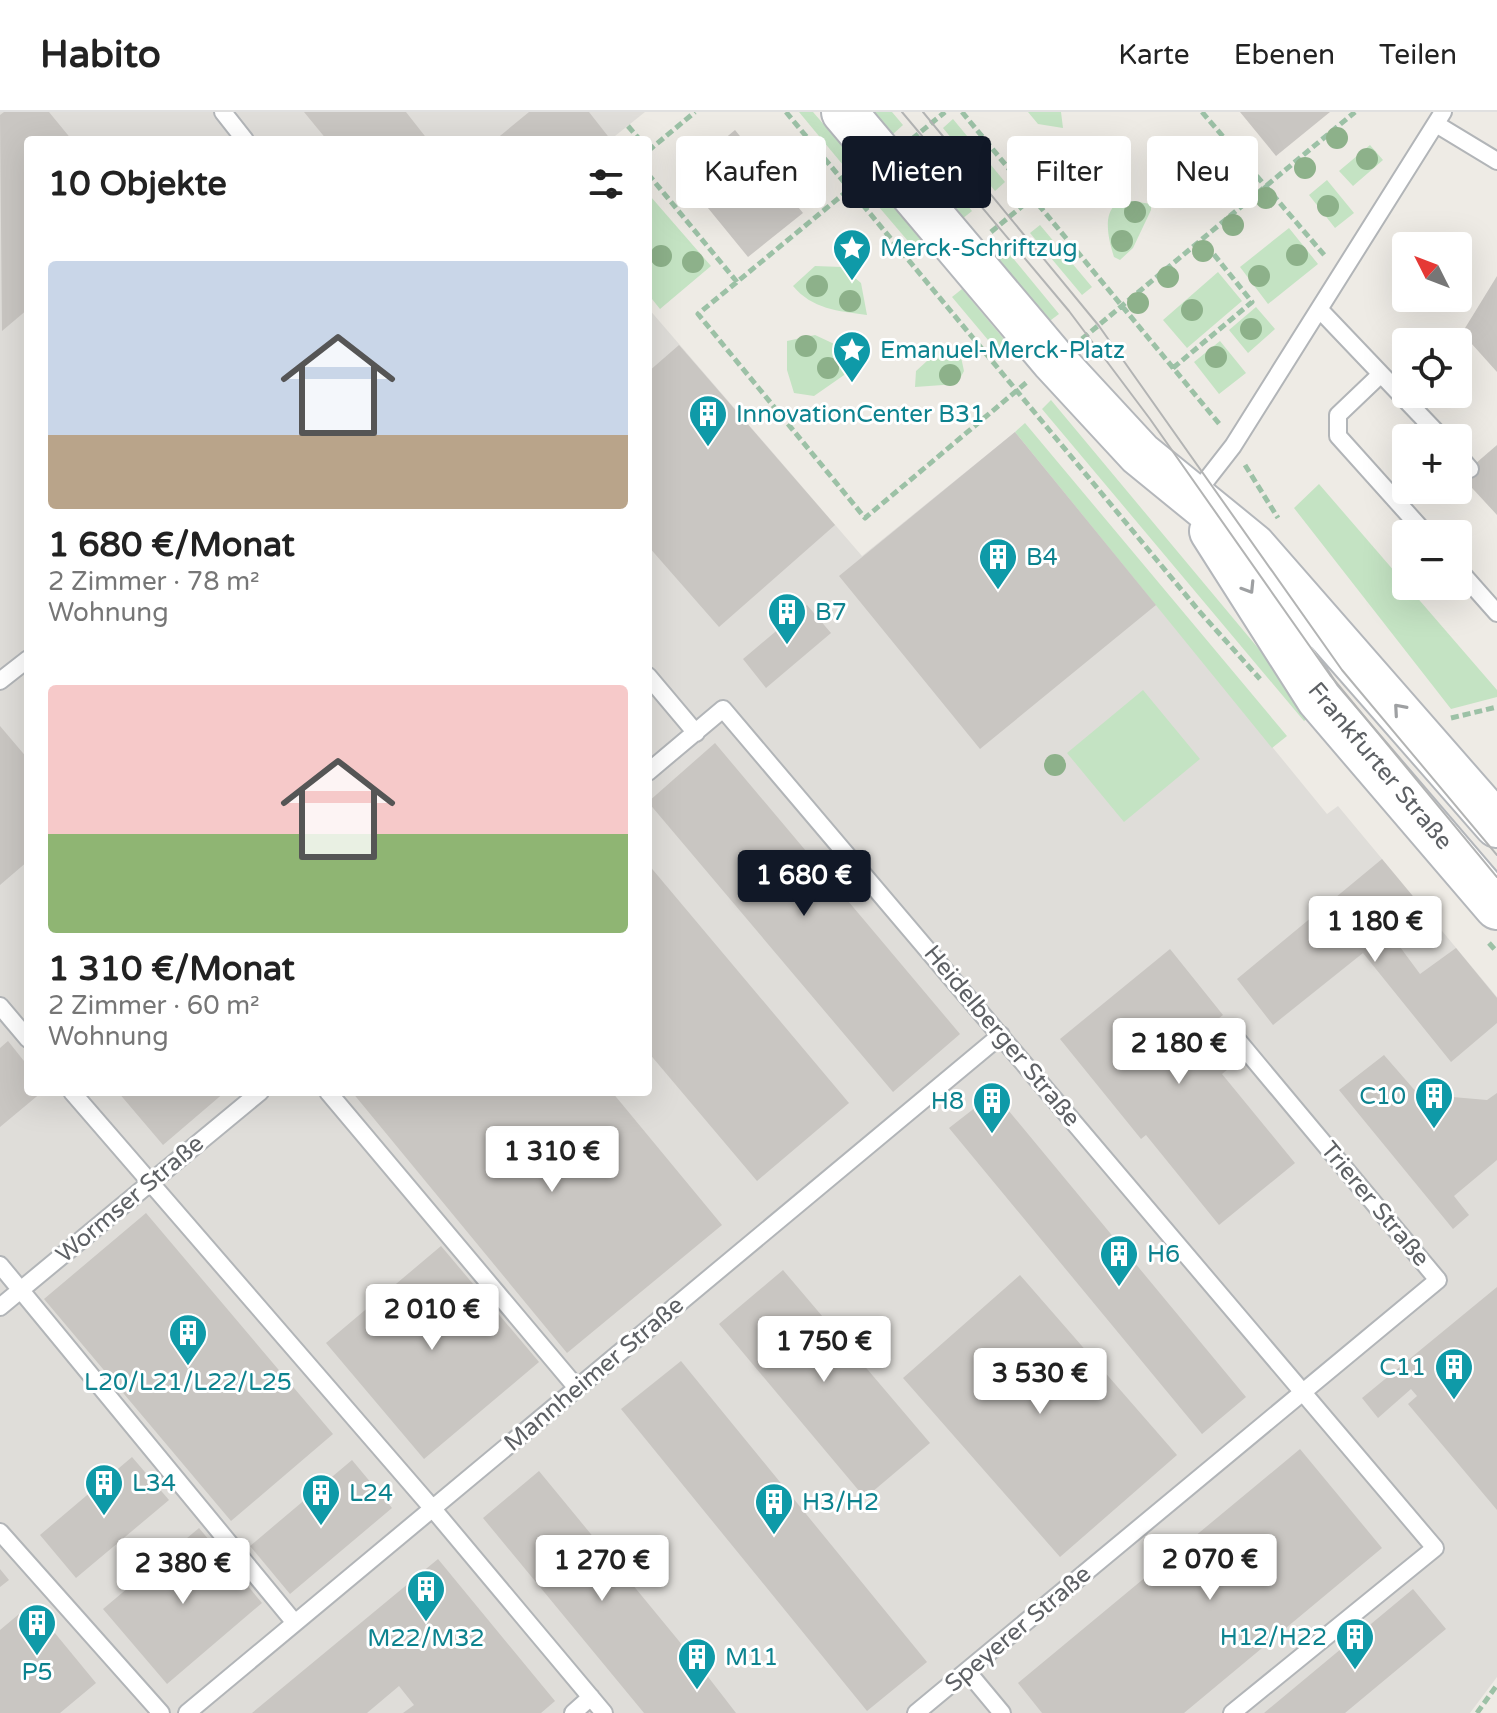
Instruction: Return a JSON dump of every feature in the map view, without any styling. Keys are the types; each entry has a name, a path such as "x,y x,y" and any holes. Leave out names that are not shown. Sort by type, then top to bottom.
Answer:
{"main road":[{"name":"Frankfurter Straße","path":"844,112 1054,361 1140,454 1253,546 1293,588 1497,825"},
{"name":"Frankfurter Straße","path":"1192,498 1319,699 1497,907"}],"lane":[{"path":"223,112 242,136"},
{"path":"1192,498 1233,446 1440,118 1497,161"},
{"path":"1320,310 1429,424"},
{"path":"1381,374 1338,415 1338,436 1413,520"},
{"path":"1472,585 1497,613"},
{"path":"0,681 24,662"},
{"path":"652,681 696,733 652,769"},
{"name":"Heidelberger Straße","path":"696,733 723,709 1435,1548 1232,1713"},
{"path":"0,1006 24,1034"},
{"name":"Trierer Straße","path":"1230,1031 1438,1280 1303,1391"},
{"name":"Mannheimer Straße","path":"187,1713 1001,1035"},
{"path":"75,1096 433,1509 604,1713"},
{"name":"Wormser Straße","path":"0,1307 255,1096"},
{"path":"331,1096 577,1388"},
{"path":"0,1265 295,1623"},
{"name":"Speyerer Straße","path":"916,1713 1303,1391"},
{"path":"0,1532 161,1713"},
{"path":"967,1671 1002,1713"},
{"path":"573,1713 591,1697"}],"path":[{"path":"652,147 695,112"},
{"path":"786,112 842,181"},
{"path":"915,136 945,112"},
{"path":"962,112 1007,167"},
{"path":"1202,112 1341,274"},
{"path":"1078,342 1204,242 1355,112"},
{"path":"628,126 637,136"},
{"path":"652,179 737,282"},
{"path":"842,196 698,314 865,518 1018,390"},
{"path":"864,208 1199,611 1270,691"},
{"path":"989,234 1020,208"},
{"path":"1040,208 1218,422"},
{"path":"1173,368 1252,302 1204,242"},
{"path":"1253,479 1280,520"},
{"path":"1449,718 1497,707"},
{"path":"1477,1713 1497,1685"}],"shaded area":[{"path":"0,112 645,112 615,136 24,136 24,1096 652,1096 652,313 862,556 1015,432 1327,814 1338,806 1497,997 1497,1677 1470,1713 0,1713"}],"green space":[{"path":"799,112 813,112 842,146 842,164 826,145 826,136 819,136"},
{"path":"873,112 892,112 903,125 892,135"},
{"path":"1028,112 1061,112 1063,128 1038,124"},
{"path":"953,119 967,136 950,136 943,128"},
{"path":"1370,145 1383,160 1353,186 1339,171"},
{"path":"991,165 1005,182 995,191 991,186"},
{"path":"1327,180 1354,213 1335,228 1309,195"},
{"path":"652,198 711,266 660,309 652,299"},
{"path":"1131,201 1147,203 1147,208 1151,208 1133,248 1120,260 1114,257 1110,241 1108,224 1112,209 1131,208"},
{"path":"880,208 894,208 927,247 919,254"},
{"path":"953,208 970,208 972,211 962,219"},
{"path":"1040,225 1092,287 1082,295 1030,233"},
{"path":"1289,228 1318,264 1268,304 1240,267"},
{"path":"1008,252 1059,314 1047,323 997,261"},
{"path":"815,266 842,267 861,283 867,315 826,308 800,294 793,286"},
{"path":"1218,272 1242,301 1187,348 1163,320"},
{"path":"962,289 1014,351 1004,359 952,297"},
{"path":"1256,307 1275,329 1248,353 1229,330"},
{"path":"815,335 845,349 847,373 814,396 794,393 787,370 787,341"},
{"path":"1220,341 1246,373 1219,394 1194,362"},
{"path":"938,351 961,357 964,371 957,384 915,387 916,371"},
{"path":"1051,400 1313,714 1304,721 1042,409"},
{"path":"1025,423 1287,736 1272,748 1015,432"},
{"path":"1319,484 1392,568 1392,600 1419,600 1497,690 1497,697 1451,709 1294,508"},
{"path":"1143,690 1200,759 1124,822 1067,753"}],"building":[{"path":"4,112 49,112 69,136 24,136 24,312 2,331 0,115"},
{"path":"304,112 406,112 425,136 324,136"},
{"path":"529,112 589,112 608,136 500,136"},
{"path":"1240,112 1330,112 1276,156"},
{"path":"708,208 799,208 803,213 748,257"},
{"path":"1497,276 1497,372 1472,344 1472,328 1465,328"},
{"name":"InnovationCenter B31","path":"679,345 835,525 719,627 652,551 652,369"},
{"name":"B4","path":"1015,432 1156,605 980,749 839,576"},
{"path":"1497,445 1497,515 1472,488 1472,467"},
{"name":"B7","path":"807,605 831,633 766,688 743,659"},
{"path":"0,726 24,754 24,864 0,885"},
{"path":"715,743 960,1034 893,1092 652,807 652,798"},
{"path":"1382,859 1421,906 1389,932 1420,974 1456,948 1497,998 1497,1023 1451,1062 1363,953 1273,1025 1237,979"},
{"path":"652,869 849,1103 757,1181 652,1057"},
{"path":"1170,949 1223,1015 1209,1026 1238,1061 1222,1074 1295,1163 1219,1225 1146,1135 1141,1139 1060,1039"},
{"path":"8,1041 24,1061 24,1096 37,1096 0,1127 0,1048"},
{"name":"C10","path":"1384,1055 1418,1094 1487,1100 1497,1093 1497,1160 1454,1196 1469,1215 1453,1229 1339,1090"},
{"name":"H6","path":"994,1093 1246,1397 1202,1434 949,1128"},
{"path":"121,1096 220,1096 163,1145"},
{"path":"355,1096 615,1096 722,1225 567,1353"},
{"name":"L20/L21/L22/L25","path":"146,1213 333,1434 231,1521 44,1299"},
{"path":"441,1246 539,1362 424,1459 326,1343"},
{"path":"783,1270 930,1443 865,1498 719,1324"},
{"path":"1020,1275 1177,1455 1060,1557 903,1378"},
{"name":"C11","path":"1497,1287 1497,1510 1408,1404 1417,1396 1411,1389 1378,1418 1362,1398"},
{"name":"H3/H2","path":"681,1361 927,1662 867,1711 621,1409"},
{"path":"1300,1449 1382,1548 1184,1713 1042,1713 1018,1683"},
{"name":"L34","path":"132,1457 169,1500 76,1578 40,1535"},
{"name":"L24","path":"352,1460 392,1508 290,1594 250,1546"},
{"path":"539,1471 736,1713 644,1713 483,1518"},
{"path":"199,1528 262,1603 167,1684 103,1609"},
{"name":"M22/M32","path":"438,1559 555,1701 541,1713 403,1713 414,1705 399,1686 367,1713 252,1713"},
{"path":"0,1569 9,1580 0,1587"},
{"name":"H12/H22","path":"1413,1589 1446,1629 1345,1713 1264,1713"},
{"name":"P5","path":"31,1604 96,1683 60,1713 0,1713 0,1630"}],"tram line":[{"path":"902,112 1069,311 1150,419 1330,675 1497,877"},
{"path":"923,112 1099,326 1342,670 1497,855"}],"place":[{"name":"Merck-Schriftzug","path":"852,282"},
{"name":"Emanuel-Merck-Platz","path":"852,384"},
{"name":"InnovationCenter B31","path":"708,448"},
{"name":"B4","path":"998,591"},
{"name":"B7","path":"787,646"},
{"name":"C10","path":"1434,1130"},
{"name":"H8","path":"992,1135"},
{"name":"H6","path":"1119,1288"},
{"name":"L20/L21/L22/L25","path":"188,1367"},
{"name":"C11","path":"1454,1401"},
{"name":"L34","path":"104,1517"},
{"name":"L24","path":"321,1527"},
{"name":"H3/H2","path":"774,1536"},
{"name":"M22/M32","path":"426,1623"},
{"name":"P5","path":"37,1657"},
{"name":"H12/H22","path":"1355,1671"},
{"name":"M11","path":"697,1691"}]}
